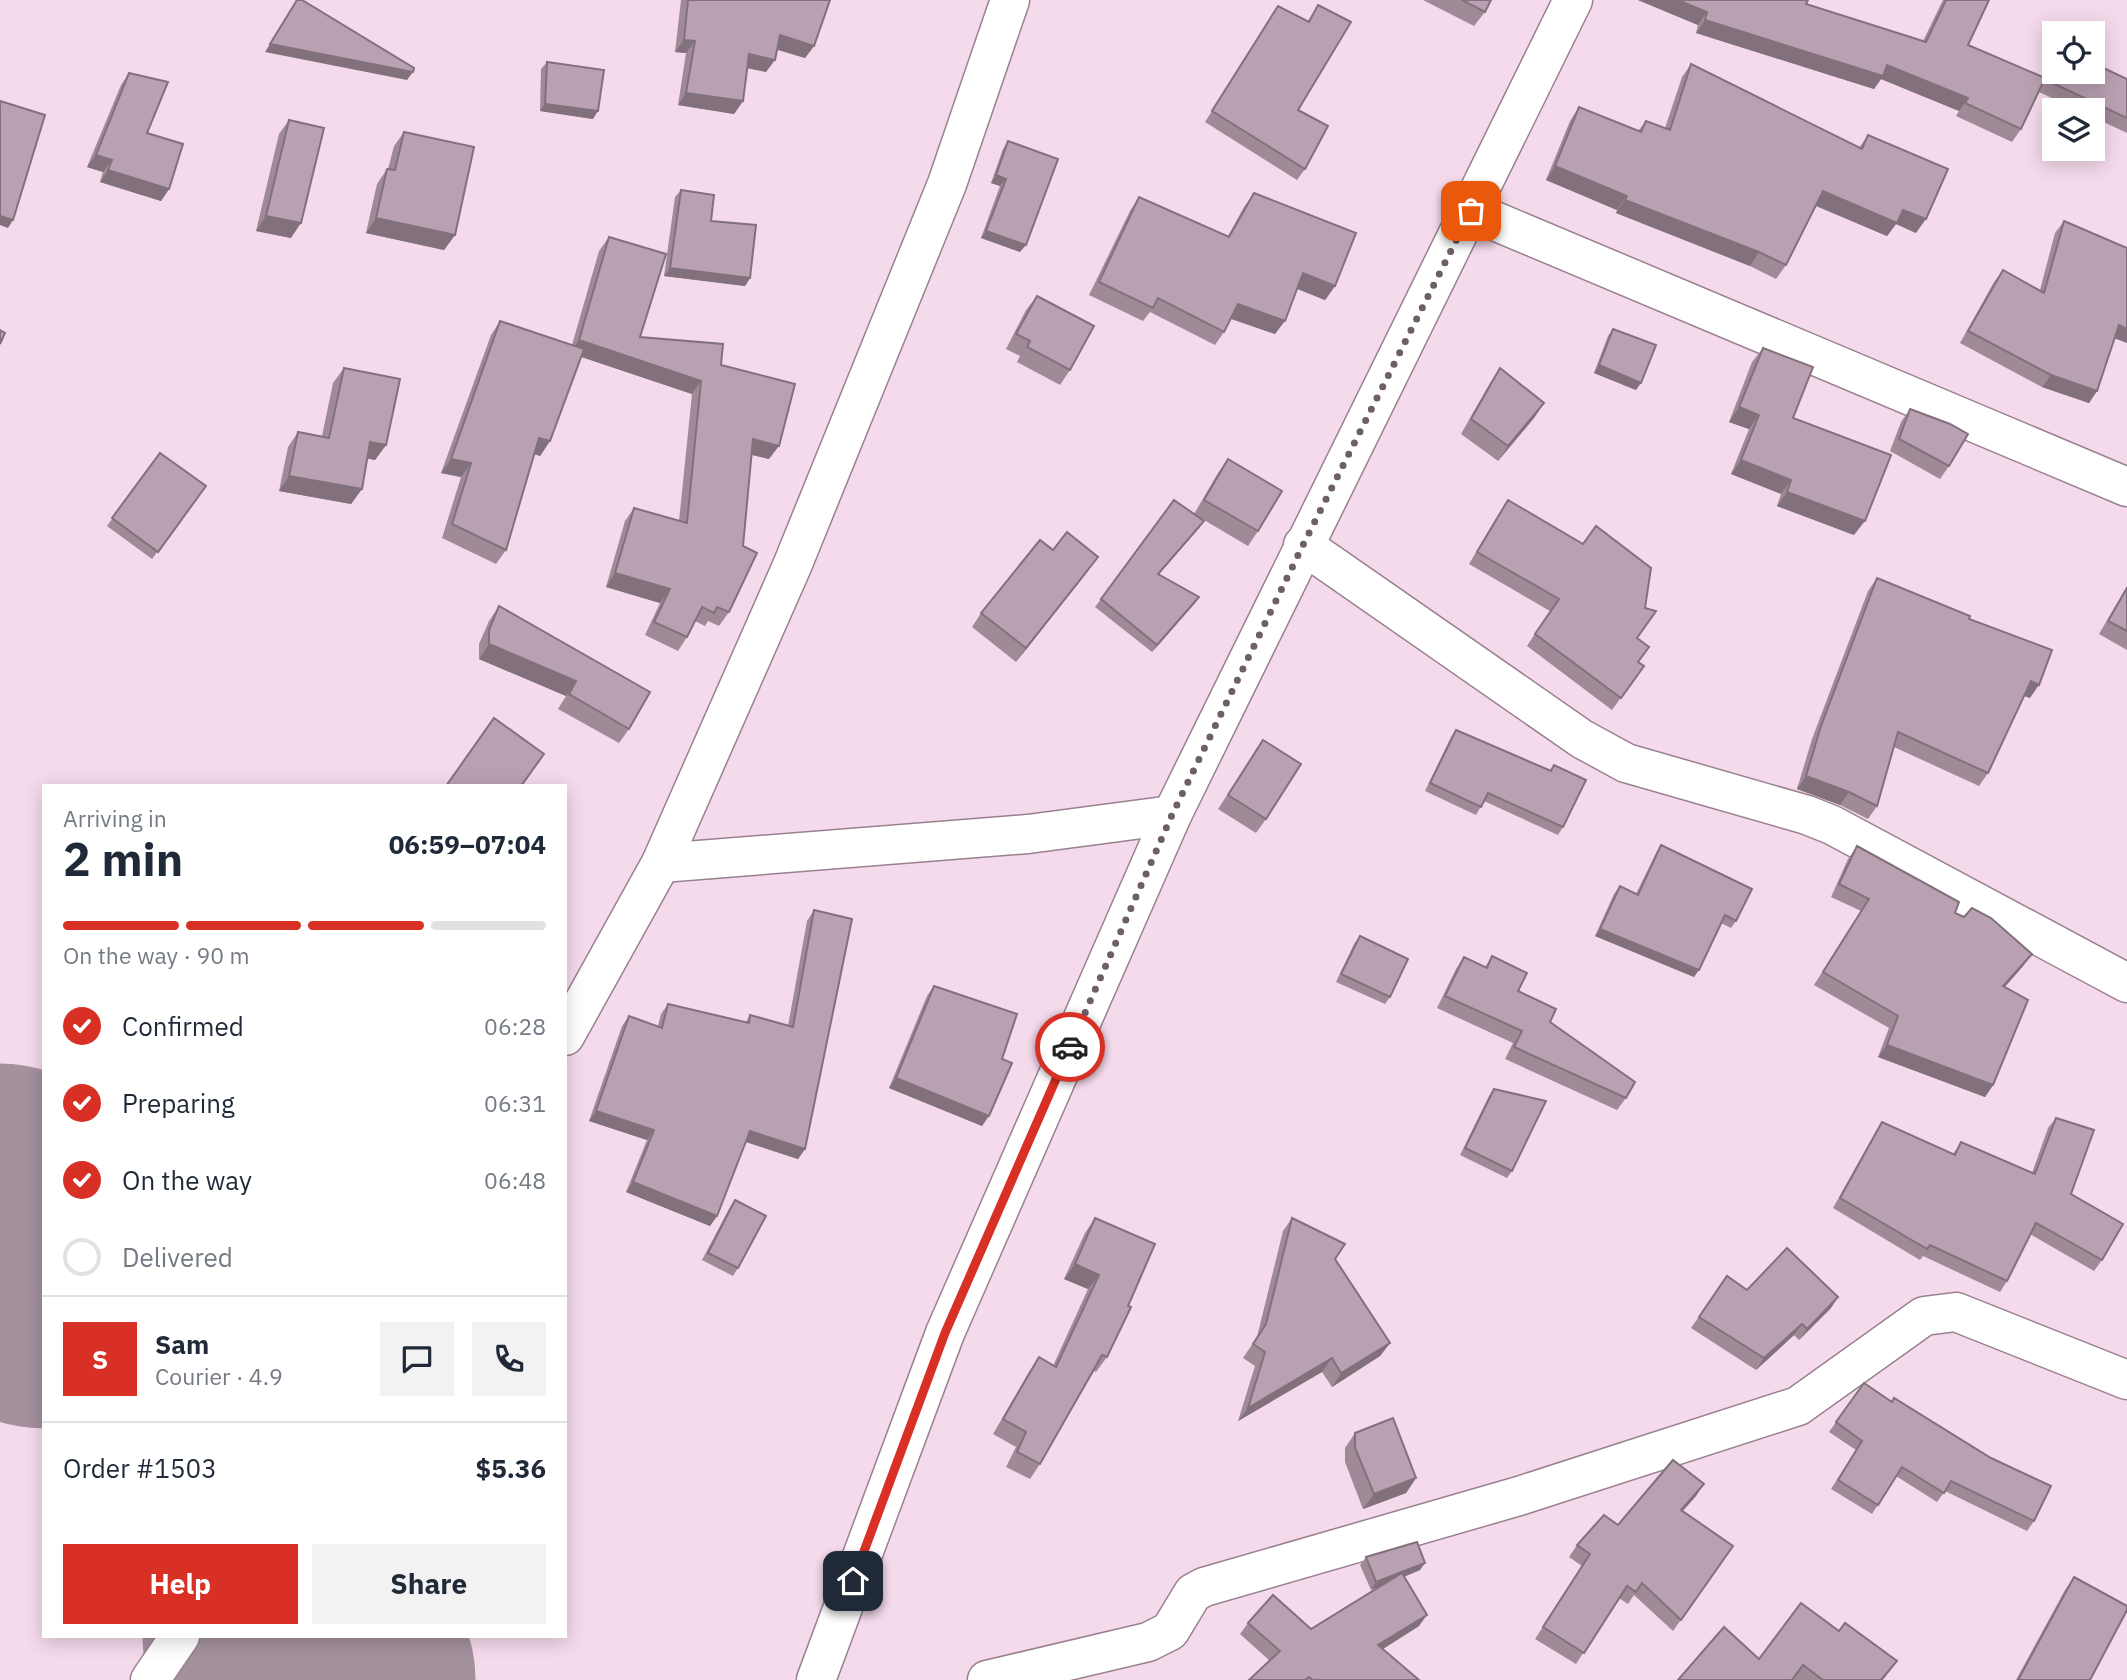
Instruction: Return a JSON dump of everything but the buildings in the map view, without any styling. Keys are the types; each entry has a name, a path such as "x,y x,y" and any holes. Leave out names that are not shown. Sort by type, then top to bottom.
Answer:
{"street":[{"path":"567,1032 661,863 798,553 947,184 1010,0"},
{"path":"816,1680 945,1333 1172,815 1573,0"},
{"path":"1471,211 2127,487"},
{"path":"1303,545 1582,739 1626,763 1807,815 1832,825 2127,983"},
{"path":"661,863 1028,834 1172,815"},
{"path":"987,1680 1148,1642 1170,1631 1193,1593 1204,1587 1519,1496 1798,1406 1924,1316 1956,1312 2127,1380"},
{"path":"150,1680 179,1638"}],"runway":[{"path":"0,1215 42,1274"},
{"path":"295,1638 324,1680"}],"way so far":[{"path":"1070,1047 1172,815 1303,545 1471,211"}],"route":[{"path":"853,1581 945,1333 1070,1047"}]}
